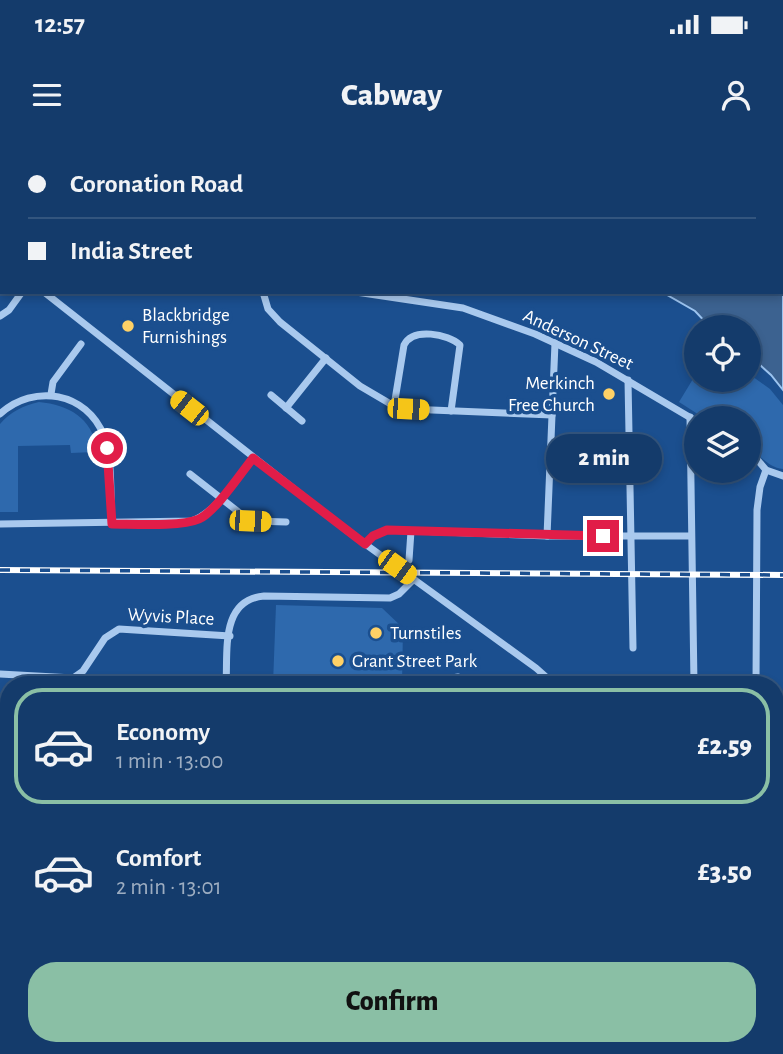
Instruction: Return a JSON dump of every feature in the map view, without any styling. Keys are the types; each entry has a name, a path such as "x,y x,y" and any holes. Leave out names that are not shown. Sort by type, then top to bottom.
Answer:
{"street":[{"path":"0,316 9,310 21,294"},
{"path":"47,294 365,544 545,676"},
{"path":"264,294 268,309 360,386 394,406 408,409 552,415"},
{"name":"Anderson Street","path":"369,294 463,308 555,343 628,380 684,414"},
{"path":"394,406 404,345 409,337 418,334 448,338 460,345 450,411"},
{"path":"547,536 555,343"},
{"path":"51,394 53,382 81,344"},
{"path":"286,408 326,358"},
{"path":"628,380 633,648"},
{"path":"0,414 3,406 51,394 74,402 86,410 103,434 107,448 112,524"},
{"path":"271,395 302,421"},
{"path":"0,524 112,524 200,519 210,511 253,458"},
{"path":"761,464 766,470 783,476"},
{"path":"756,676 756,522 760,487 766,470"},
{"path":"190,474 250,521 286,522"},
{"path":"692,483 694,676"},
{"path":"365,544 379,532 411,531 547,536 691,536"},
{"path":"409,560 411,531"},
{"name":"Wyvis Place","path":"76,676 83,671 105,638 119,629 230,636 234,613 239,605 254,597 390,598 399,594 414,579"},
{"path":"227,676 230,636"},
{"name":"Wyvis Place","path":"0,674 36,676"}],"shaded area":[{"path":"665,294 783,294 783,390 761,366 761,315 699,315"},
{"path":"761,383 783,405 783,469 761,458 761,406 685,406 679,402 685,392 761,392"},
{"path":"39,402 60,406 77,415 90,429 97,449 94,452 71,453 70,445 18,446 18,512 0,512 0,424 18,410"},
{"name":"Grant Street Park","path":"276,605 382,608 403,628 402,676 273,676"}],"railway":[{"path":"0,570 783,575"}],"place":[{"name":"Blackbridge Furnishings","path":"128,326"},
{"name":"Merkinch Free Church","path":"609,394"},
{"name":"Turnstiles","path":"376,633"},
{"name":"Grant Street Park","path":"338,661"}],"route":[{"path":"107,448 112,524 179,523 200,519 210,511 253,458 365,544 379,532 387,530 603,536"}]}
